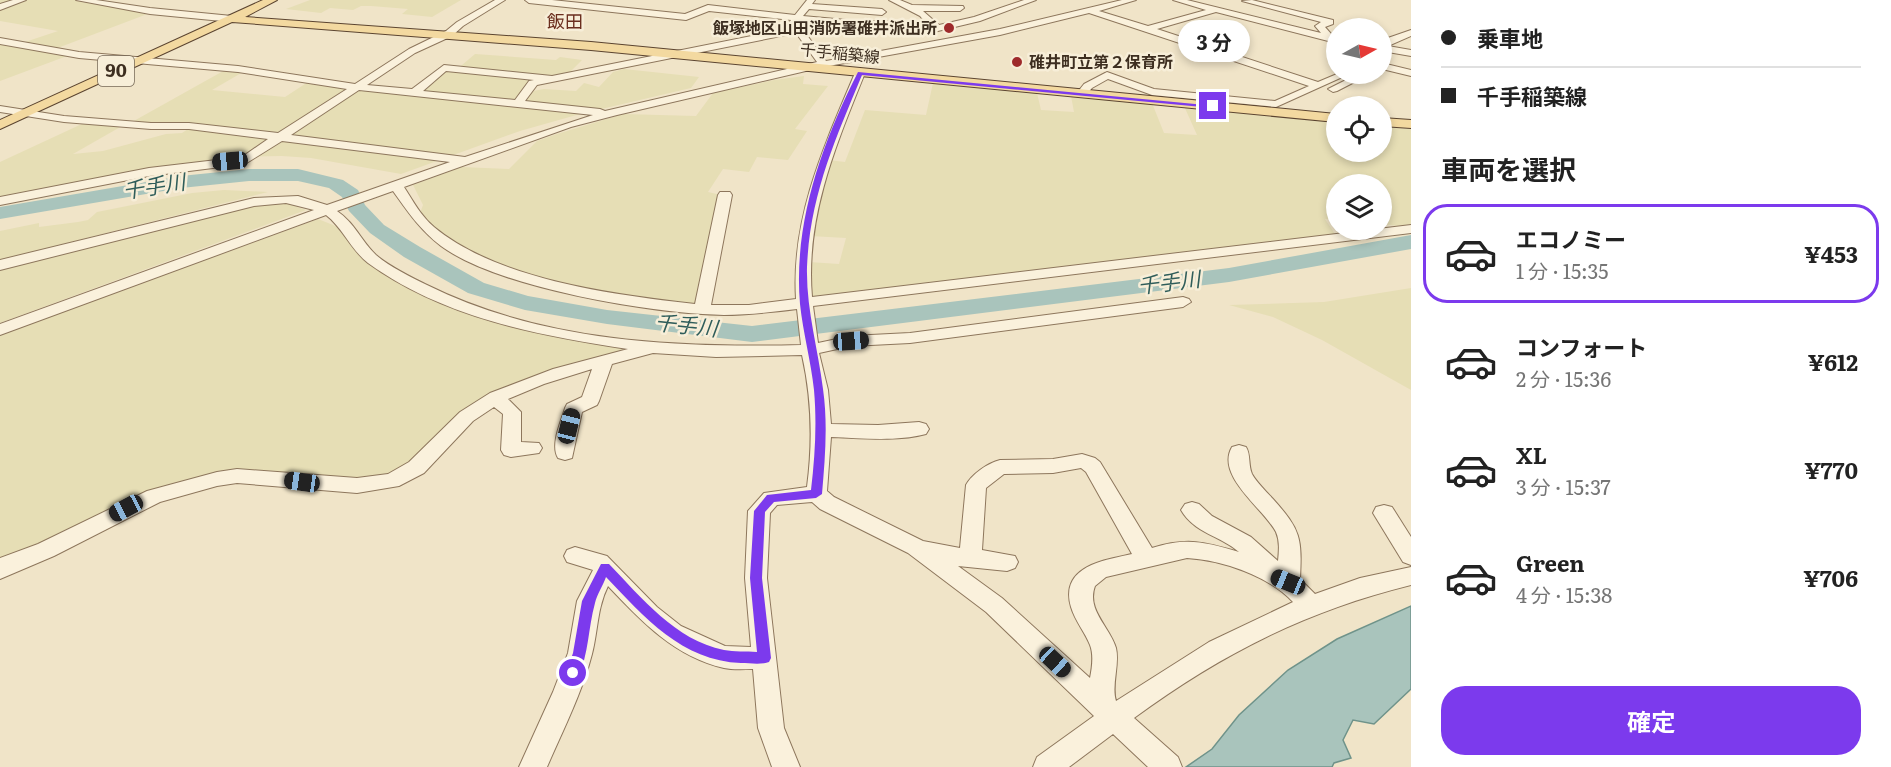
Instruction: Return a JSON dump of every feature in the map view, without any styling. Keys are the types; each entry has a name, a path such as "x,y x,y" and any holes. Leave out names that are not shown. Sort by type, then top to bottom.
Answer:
{"main road":[{"name":"90","path":"0,124 272,0"},
{"name":"千手稲築線","path":"232,19 448,34 1326,116"},
{"path":"1392,123 1411,124"}],"street":[{"path":"0,7 22,0"},
{"path":"80,0 232,19"},
{"path":"0,201 168,169 245,160 412,51 448,34 460,24 501,0"},
{"path":"529,0 686,17 709,3"},
{"path":"612,9 618,0"},
{"path":"700,0 795,19 936,27"},
{"path":"892,0 922,14 936,27"},
{"path":"966,22 1032,0"},
{"path":"0,330 518,141 611,113 866,55 991,34 1132,0"},
{"path":"1177,0 1326,37"},
{"path":"1270,0 1281,0"},
{"path":"1149,30 1246,1 1326,21"},
{"path":"1246,1 1245,5 1256,10 1326,36"},
{"path":"878,2 892,26"},
{"path":"823,64 793,24 808,3 882,12"},
{"path":"909,8 960,8"},
{"path":"1091,11 1318,85"},
{"path":"168,18 179,14"},
{"path":"899,36 936,27 1020,14"},
{"path":"966,22 991,34"},
{"path":"518,104 534,83 797,30"},
{"path":"915,33 938,43"},
{"path":"1392,40 1411,33"},
{"path":"720,34 755,38"},
{"path":"0,41 52,52 238,69 357,87 611,113"},
{"path":"866,55 864,49 878,42"},
{"path":"1392,49 1408,52"},
{"path":"1393,59 1408,52"},
{"path":"1393,59 1411,63"},
{"path":"1392,68 1411,73"},
{"path":"415,92 444,69 556,79"},
{"path":"816,494 821,465 819,389 804,304 803,268 810,204 825,155 860,73"},
{"path":"1082,94 1088,86 1107,75 1152,92 1276,104 1326,82"},
{"path":"1287,113 1345,84"},
{"path":"0,109 64,119 151,126 189,126 463,161"},
{"path":"392,186 429,230 457,249 511,274 580,291 702,309 766,309 1411,229"},
{"path":"702,309 725,195"},
{"path":"0,265 272,199 298,200 327,210 340,219 371,258 409,282 445,300 484,315 541,328 654,348 716,352 810,348 851,341 910,338 1183,302"},
{"path":"0,570 1,567 46,550 154,496 217,479 237,476 369,485 391,481 423,464 445,438 478,408 535,380 654,348"},
{"path":"565,453 574,408 590,401 604,361"},
{"path":"496,399 512,412 511,450 532,448"},
{"path":"821,430 878,432 919,429"},
{"path":"1239,452 1237,458 1241,469 1257,495 1288,534 1288,582"},
{"path":"970,558 976,486 1000,467 1053,466 1082,461 1093,467 1125,525 1148,560"},
{"path":"786,767 771,728 756,578 759,511 771,498 816,494 827,503 916,547 994,605 1168,767"},
{"path":"1192,510 1213,528 1243,543 1310,604"},
{"path":"1384,513 1411,556"},
{"path":"916,547 970,558 1007,562"},
{"path":"1114,716 1102,678 1105,661 1103,647 1085,613 1081,597 1085,582 1094,573 1107,568 1148,560 1169,552 1189,549 1209,550 1288,582"},
{"path":"575,556 599,562 649,614 672,633 700,648 725,657 764,658"},
{"path":"533,767 566,693 580,653 589,601 605,567"},
{"path":"1047,767 1114,716 1246,633 1310,604 1379,582 1411,576"}],"shaded area":[{"path":"0,0 87,0 81,2 150,13 47,52 67,56 0,81 0,40 22,43 58,31 0,21"},
{"path":"310,0 461,0 432,17 402,14 408,9 371,6 361,6 353,10 330,8 321,13 286,9"},
{"path":"475,54 582,60 570,72 565,72 562,76 534,75 522,93 544,89 576,91 584,83 599,87 613,72 624,69 699,77 691,88 580,114 520,131 401,174 311,158 237,157 161,167 0,198 0,162 84,123 122,126 73,154 103,151 166,134 182,133 194,125 132,122 225,70 243,72 212,90 285,97 308,82 416,95 447,71 455,71"},
{"path":"804,76 803,84 828,86 795,129 807,131 788,160 757,157 749,172 723,169 708,192 721,195 696,306 594,291 516,273 463,248 436,230 420,213 423,205 413,185 461,167 509,169 537,141 557,134 623,114 696,116 713,93"},
{"path":"933,83 1037,93 1041,110 1074,112 1071,96 1152,103 1164,133 1197,135 1184,106 1326,120 1326,162 1392,162 1392,127 1411,129 1411,224 1392,225 1392,174 1326,174 1326,235 810,299 809,262 839,264 846,238 810,236 828,160 845,162 865,110 926,115"},
{"path":"224,190 268,192 0,260 0,231 39,223 39,227 78,222 88,220 97,212 192,193"},
{"path":"263,204 289,204 306,210 0,323 0,269"},
{"path":"318,219 343,229 368,260 452,306 484,319 631,349 530,378 416,463 391,476 369,480 269,471 228,473 0,563 0,335"},
{"path":"1411,288 1411,390 1322,340 1273,317 1229,305 1324,302"}],"water":[{"path":"1411,606 1411,689 1374,724 1353,720 1343,740 1351,758 1334,763 1332,767 1186,767 1212,749 1239,715 1288,670 1337,639"}],"waterway":[{"name":"千手川","path":"0,213 181,182 249,175 298,175 336,184 351,194 356,207 377,229 412,252 476,288 525,303 607,317 752,334 1229,275 1411,242"}],"place":[{"name":"飯塚地区山田消防署碓井派出所","path":"949,28"},
{"name":"碓井町立第２保育所","path":"1017,62"}],"district":[{"name":"飯田","path":"565,22"}],"route":[{"path":"573,673 580,653 589,601 605,567 649,614 672,633 700,648 725,657 764,658 756,578 759,511 771,498 816,494 822,442 819,389 810,350 804,303 803,268 808,217 821,165 860,73 1213,106"}]}
